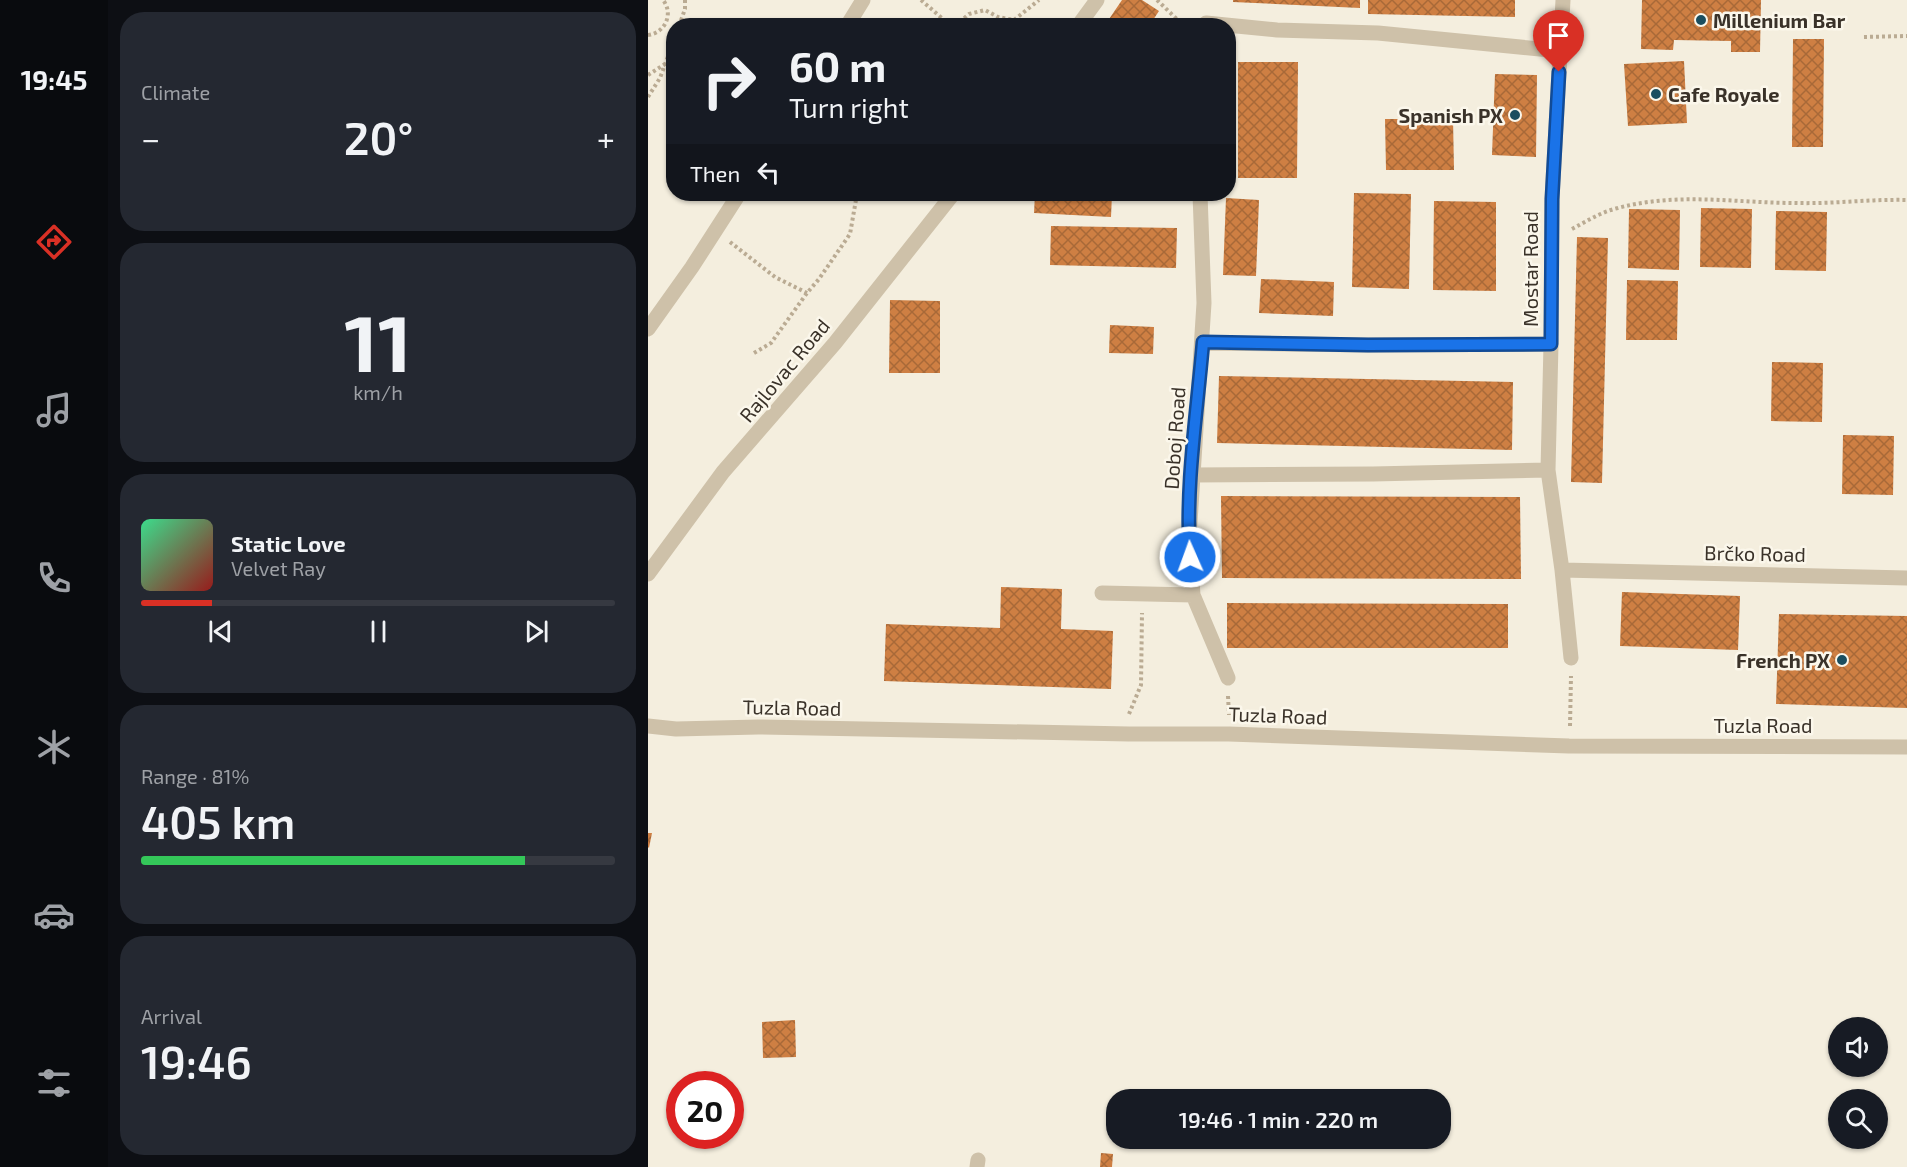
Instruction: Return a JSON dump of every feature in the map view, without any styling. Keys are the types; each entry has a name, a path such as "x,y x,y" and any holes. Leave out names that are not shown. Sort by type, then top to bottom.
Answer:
{"lane":[{"path":"852,18 863,0"},
{"path":"1084,18 1097,0"},
{"name":"Mostar Road","path":"1563,0 1552,199 1548,470 1571,658"},
{"path":"1236,26 1277,30 1377,33 1560,51"},
{"path":"648,329 734,201"},
{"name":"Rajlovac Road","path":"648,574 723,472 835,343 947,201"},
{"name":"Doboj Road","path":"1200,201 1203,342 1189,538 1193,595 1228,678"},
{"path":"1203,342 1368,345 1551,344"},
{"path":"1192,475 1548,470"},
{"name":"Brčko Road","path":"1562,570 1907,578"},
{"path":"1102,593 1193,595"},
{"name":"Tuzla Road","path":"648,726 676,729 758,727 1229,734 1569,746 1907,747"}],"path":[{"path":"663,0 667,5 667,18"},
{"path":"682,18 685,0"},
{"path":"921,0 943,18"},
{"path":"1016,18 1039,0"},
{"path":"1156,0 1175,18"},
{"path":"964,18 969,14 985,10 1003,18"},
{"path":"648,35 656,34 664,27 666,22"},
{"path":"1864,37 1907,36"},
{"path":"648,75 665,64"},
{"path":"648,97 660,78 665,64"},
{"path":"1551,233 1569,231 1595,216 1616,208 1660,199 1695,198 1798,204 1877,199 1907,200"},
{"path":"754,353 771,343 850,234 856,201"},
{"path":"714,232 756,260 776,277 807,293"},
{"path":"1129,734 1129,713 1141,685 1143,594"},
{"path":"1569,746 1571,658"},
{"path":"1228,678 1229,734"}],"building":[{"path":"1122,0 1142,0 1159,11 1154,18 1110,18"},
{"path":"1233,0 1360,0 1360,8 1233,2"},
{"path":"1368,0 1515,0 1515,17 1368,14"},
{"name":"Millenium Bar","path":"1642,0 1761,0 1760,52 1731,52 1731,41 1674,40 1673,50 1641,49"},
{"path":"1793,39 1824,39 1823,147 1792,147"},
{"name":"Cafe Royale","path":"1684,61 1687,123 1628,126 1624,64"},
{"path":"1238,62 1298,62 1297,178 1238,178"},
{"name":"Spanish PX","path":"1495,74 1537,75 1536,157 1492,155"},
{"path":"1385,119 1453,119 1454,170 1386,170"},
{"path":"1354,193 1411,194 1409,289 1352,287"},
{"path":"1236,199 1259,200 1256,276 1223,275 1226,201 1236,201"},
{"path":"1035,201 1112,201 1111,217 1034,213"},
{"path":"1434,201 1496,202 1496,291 1433,290"},
{"path":"1701,208 1752,209 1751,268 1700,267"},
{"path":"1629,209 1680,210 1679,270 1628,268"},
{"path":"1776,211 1827,212 1826,271 1775,270"},
{"path":"1051,226 1177,228 1176,268 1050,265"},
{"path":"1577,237 1608,238 1602,483 1571,482"},
{"path":"1261,279 1334,282 1333,316 1259,313"},
{"path":"1627,280 1678,281 1677,340 1626,340"},
{"path":"890,300 940,301 940,373 889,373"},
{"path":"1110,325 1154,327 1153,354 1109,353"},
{"path":"1772,362 1823,363 1822,422 1771,421"},
{"path":"1219,376 1513,382 1512,450 1217,443"},
{"path":"1843,435 1894,436 1893,495 1842,494"},
{"path":"1221,496 1520,497 1521,579 1222,578"},
{"path":"1001,587 1062,589 1061,629 1113,631 1111,689 884,681 886,624 1000,628"},
{"path":"1622,592 1740,596 1738,650 1620,646"},
{"path":"1227,603 1508,604 1508,648 1227,648"},
{"name":"French PX","path":"1779,614 1907,616 1907,708 1776,704"},
{"path":"648,833 652,833 649,848 648,847"},
{"path":"795,1020 796,1057 763,1058 762,1022"},
{"path":"1101,1153 1113,1154 1112,1167 1100,1167"}],"place":[{"name":"Millenium Bar","path":"1701,20"},
{"name":"Cafe Royale","path":"1656,94"},
{"name":"Spanish PX","path":"1515,115"},
{"name":"French PX","path":"1842,660"}],"route":[{"path":"1190,557 1192,475 1203,342 1368,345 1551,344 1552,199 1559,72"}]}
